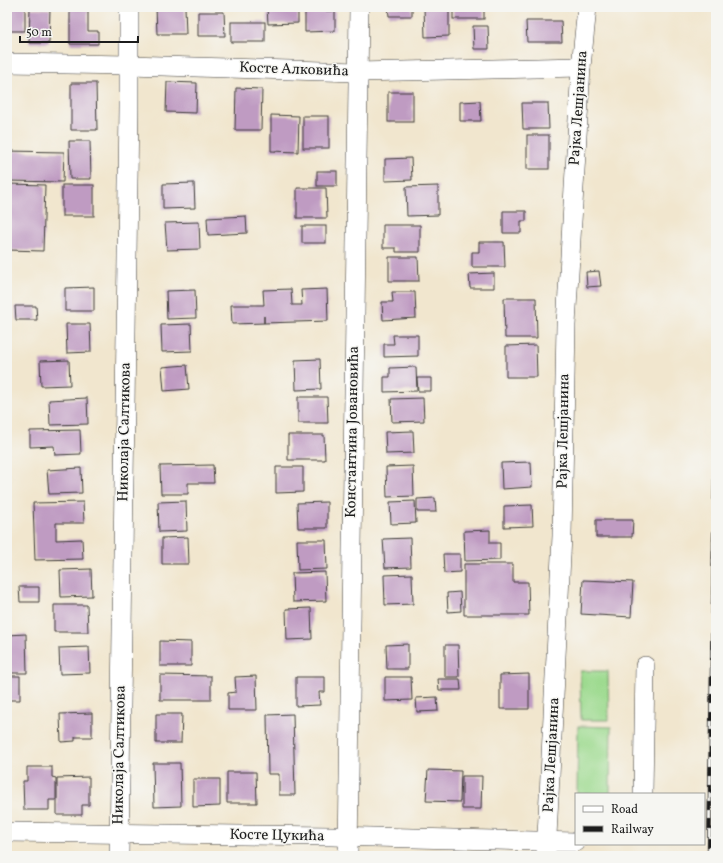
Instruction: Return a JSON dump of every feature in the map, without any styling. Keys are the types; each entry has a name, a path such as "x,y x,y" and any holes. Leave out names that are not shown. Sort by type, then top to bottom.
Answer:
{"street":[{"name":"Николаја Салтикова","path":"119,856 129,7"},
{"name":"Константина Јовановића","path":"348,856 359,7"},
{"name":"Рајка Лешјанина","path":"547,848 562,536 566,325 581,67 588,7"},
{"name":"Косте Алковића","path":"7,63 357,72 581,67"},
{"path":"643,793 645,666"},
{"name":"Косте Цукића","path":"7,832 348,837 547,848 575,842"}],"green space":[{"path":"580,671 608,671 609,720 581,720"},
{"path":"578,726 611,727 610,793 577,793"}],"building":[{"path":"7,7 25,7 25,31 7,31"},
{"path":"70,7 88,7 88,31 98,31 98,44 70,44"},
{"path":"156,7 185,7 186,34 157,34"},
{"path":"267,7 298,7 298,23 268,24"},
{"path":"388,7 412,7 412,16 389,16"},
{"path":"424,7 449,7 449,36 425,37"},
{"path":"453,7 484,7 484,19 453,19"},
{"path":"30,8 50,9 49,43 29,43"},
{"path":"305,11 335,11 335,31 305,32"},
{"path":"198,12 224,12 225,36 198,36"},
{"path":"526,21 561,21 562,42 527,42"},
{"path":"231,22 265,22 265,42 231,42"},
{"path":"473,26 488,26 489,49 474,49"},
{"path":"167,82 197,83 196,113 166,112"},
{"path":"71,83 96,83 97,130 71,130"},
{"path":"236,88 262,89 261,130 235,130"},
{"path":"388,92 413,92 413,122 388,122"},
{"path":"480,101 481,121 460,121 460,102"},
{"path":"522,103 548,103 549,129 523,129"},
{"path":"271,115 299,116 298,152 271,151"},
{"path":"303,116 329,116 329,148 303,148"},
{"path":"527,135 549,135 549,169 527,169"},
{"path":"69,141 90,141 91,179 70,179"},
{"path":"7,151 64,152 63,182 7,181"},
{"path":"411,158 412,180 385,181 385,159"},
{"path":"317,171 337,171 337,186 317,186"},
{"path":"194,183 195,208 163,209 163,184"},
{"path":"10,184 45,185 43,251 8,250"},
{"path":"62,185 94,185 94,216 62,216"},
{"path":"438,186 438,215 407,216 406,187"},
{"path":"297,188 326,188 327,218 297,218"},
{"path":"503,211 526,211 526,221 521,221 521,233 503,233"},
{"path":"246,216 247,233 208,235 207,218"},
{"path":"199,222 200,249 167,250 165,223"},
{"path":"383,225 420,225 420,252 396,252 396,248 383,248"},
{"path":"302,226 326,226 326,243 302,243"},
{"path":"479,242 504,242 505,267 472,267 472,252 479,252"},
{"path":"389,257 418,257 419,281 389,281"},
{"path":"599,271 601,286 587,287 586,272"},
{"path":"494,273 494,288 470,288 469,274"},
{"path":"94,287 94,311 65,311 65,288"},
{"path":"291,289 292,305 302,305 301,290 327,289 328,321 232,324 231,305 264,305 263,290"},
{"path":"195,290 196,318 167,319 166,291"},
{"path":"392,292 415,292 416,318 383,320 382,302 393,302"},
{"path":"504,298 536,298 537,338 505,338"},
{"path":"15,306 36,306 37,320 16,320"},
{"path":"66,324 90,324 91,352 67,353"},
{"path":"191,324 192,351 162,352 161,325"},
{"path":"393,335 418,335 418,356 384,357 384,344 394,344"},
{"path":"536,345 537,377 506,377 506,346"},
{"path":"320,359 321,389 296,390 295,360"},
{"path":"69,360 70,385 41,386 40,361"},
{"path":"187,365 189,389 164,391 162,367"},
{"path":"416,367 417,391 384,392 384,377 390,377 390,368"},
{"path":"417,378 431,378 431,391 418,391"},
{"path":"298,397 327,397 328,423 298,423"},
{"path":"87,398 88,424 50,425 49,400"},
{"path":"423,398 424,421 392,422 391,399"},
{"path":"80,430 81,454 55,455 54,446 30,447 30,431"},
{"path":"413,431 414,453 386,454 385,432"},
{"path":"288,435 324,435 325,460 288,460"},
{"path":"531,462 532,487 502,489 501,463"},
{"path":"213,465 214,483 188,483 188,494 161,494 160,466"},
{"path":"413,466 414,496 387,497 386,467"},
{"path":"276,467 303,467 303,492 276,493"},
{"path":"81,468 82,493 49,494 47,470"},
{"path":"435,498 436,512 417,512 417,499"},
{"path":"186,501 187,531 159,532 158,502"},
{"path":"415,501 416,523 391,524 390,502"},
{"path":"83,502 84,523 56,523 56,540 82,539 83,559 35,560 33,503"},
{"path":"327,502 327,528 298,528 297,503"},
{"path":"532,505 533,526 504,527 504,506"},
{"path":"596,520 633,520 632,537 596,537"},
{"path":"490,530 490,543 500,543 500,560 465,561 464,531"},
{"path":"188,537 189,564 162,564 162,538"},
{"path":"410,538 411,567 385,568 383,539"},
{"path":"297,540 326,540 327,569 298,570"},
{"path":"443,554 460,554 460,572 444,573"},
{"path":"464,564 513,564 513,582 528,582 529,615 464,615"},
{"path":"91,569 92,596 61,597 60,570"},
{"path":"325,572 326,601 293,602 292,573"},
{"path":"412,574 413,604 385,605 384,575"},
{"path":"583,580 633,582 631,617 581,614"},
{"path":"19,587 39,587 39,602 20,602"},
{"path":"460,592 461,611 448,612 447,593"},
{"path":"54,605 87,605 88,632 54,632"},
{"path":"311,608 312,639 287,640 286,609"},
{"path":"26,634 27,673 7,673 7,635"},
{"path":"160,641 191,642 191,666 160,666"},
{"path":"408,644 408,669 387,669 386,645"},
{"path":"445,645 458,645 459,677 445,677"},
{"path":"89,647 90,673 60,674 59,648"},
{"path":"529,674 529,709 500,709 500,675"},
{"path":"160,675 211,676 211,700 160,700"},
{"path":"7,676 20,676 20,700 8,700"},
{"path":"256,676 257,710 228,710 228,693 236,692 235,677"},
{"path":"296,677 325,677 325,692 319,692 320,705 296,706"},
{"path":"385,677 411,677 412,700 385,701"},
{"path":"438,679 460,679 461,690 439,690"},
{"path":"437,697 438,711 417,712 416,698"},
{"path":"92,713 92,737 75,737 75,741 61,742 60,714"},
{"path":"156,714 182,714 181,743 156,743"},
{"path":"293,714 295,795 279,795 279,774 268,774 267,715"},
{"path":"153,763 180,763 181,806 154,807"},
{"path":"27,767 52,767 52,777 56,778 56,800 49,800 49,810 24,810 23,781 27,781"},
{"path":"428,770 461,771 460,802 426,801"},
{"path":"227,772 256,772 257,803 227,803"},
{"path":"462,776 482,776 481,809 462,809"},
{"path":"89,777 89,805 82,805 82,815 57,815 57,778"},
{"path":"193,779 220,779 220,806 193,807"}],"railway":[{"path":"709,856 716,424"}]}
